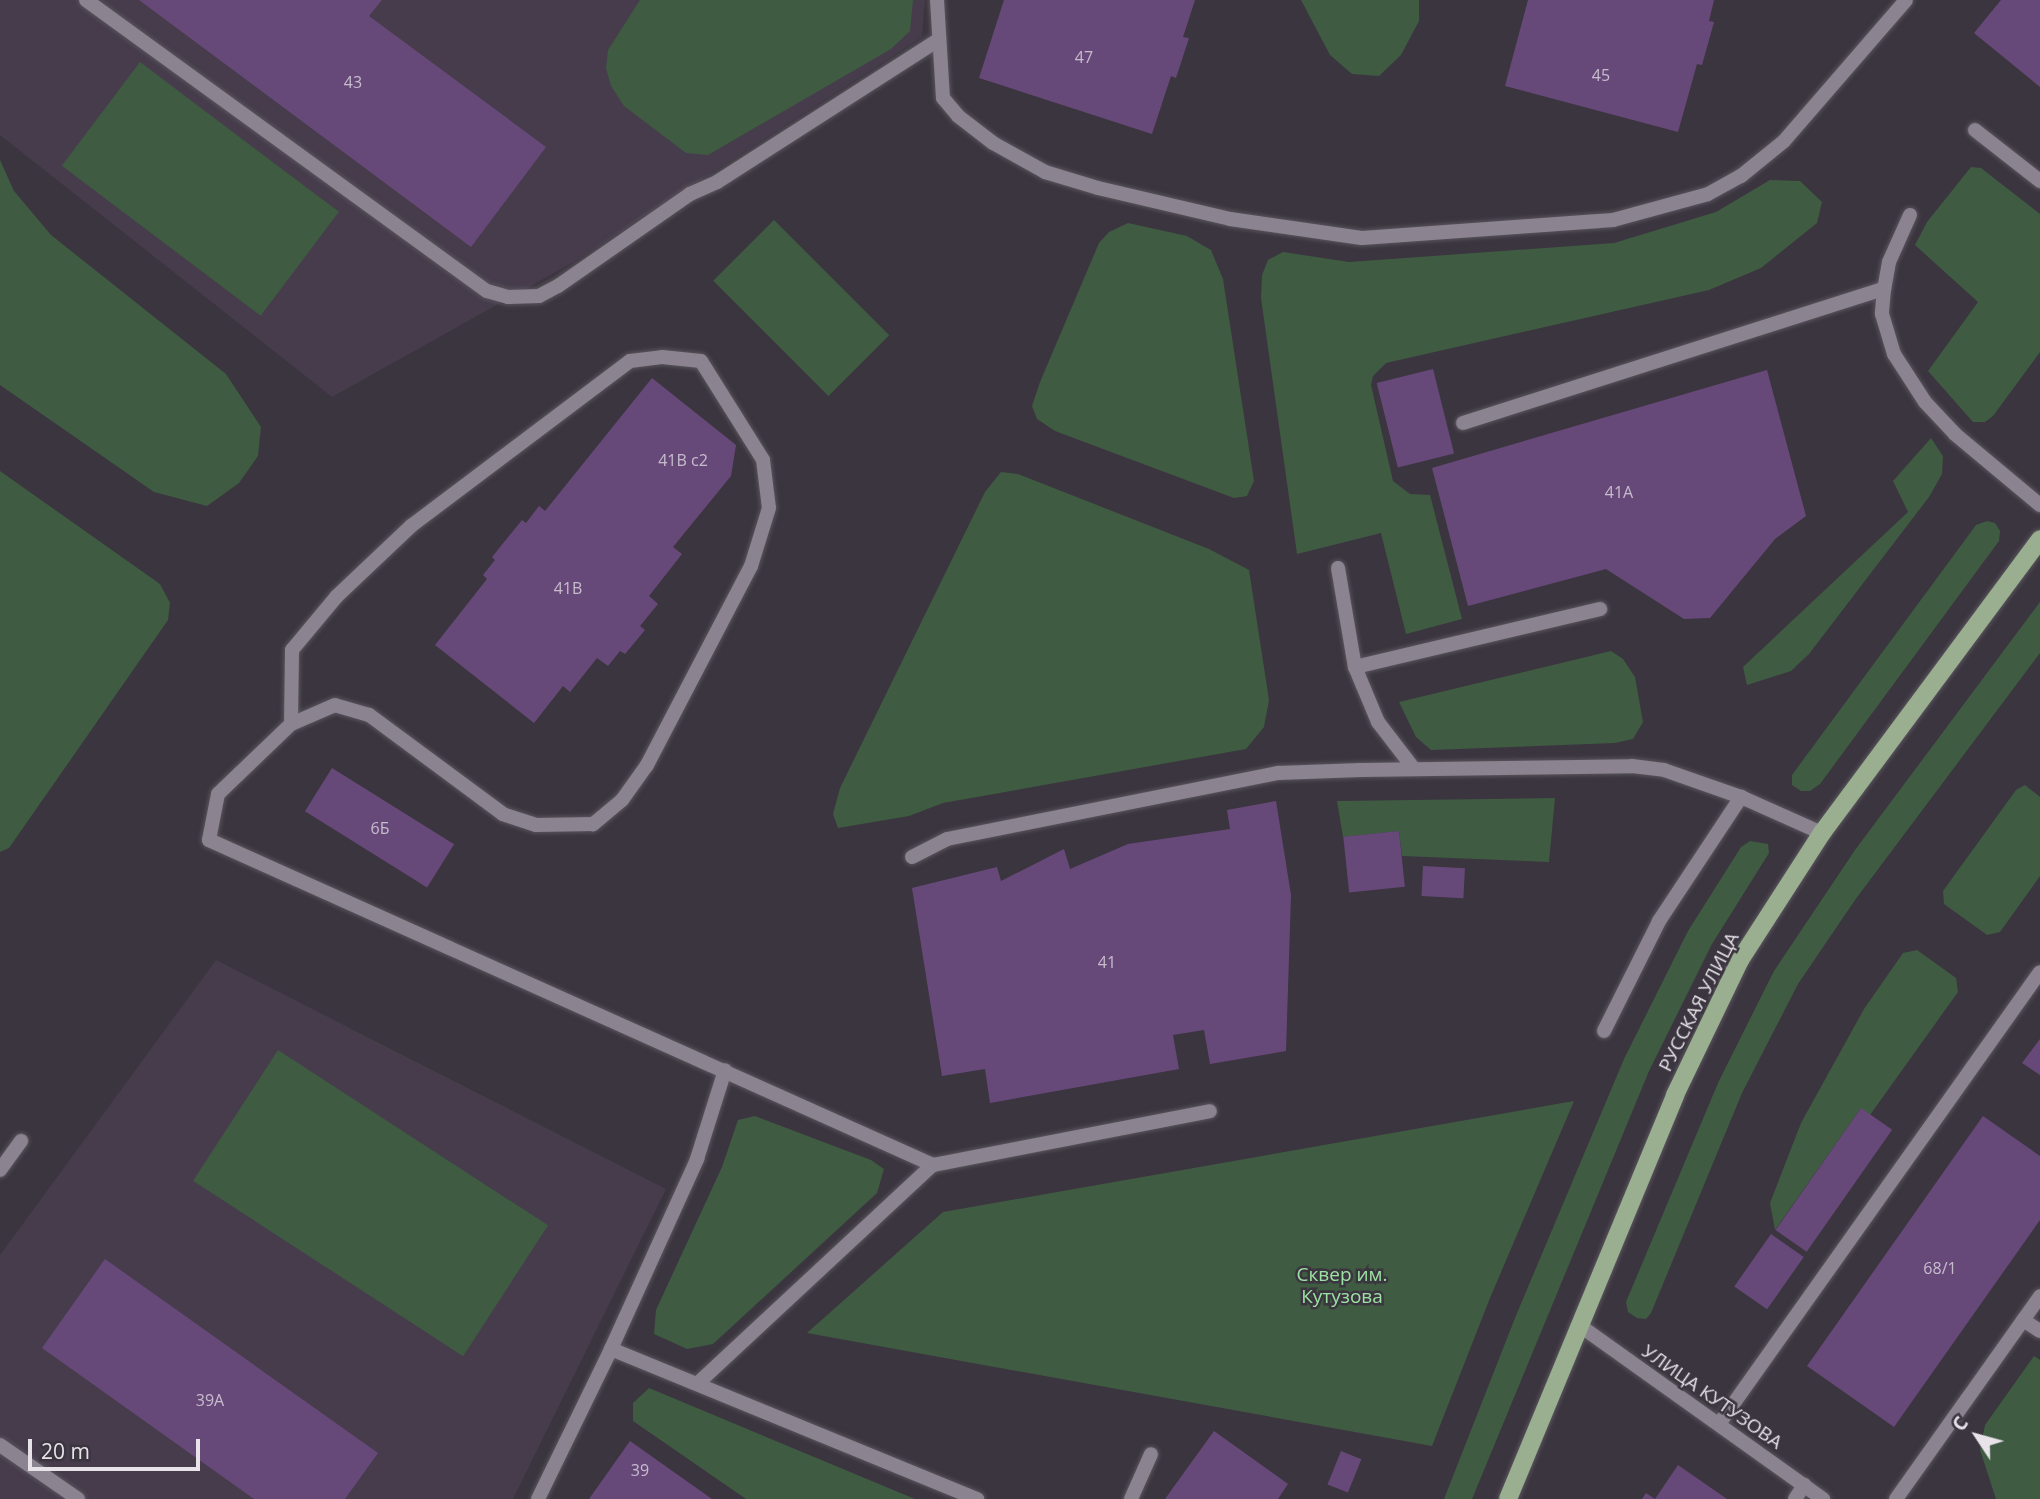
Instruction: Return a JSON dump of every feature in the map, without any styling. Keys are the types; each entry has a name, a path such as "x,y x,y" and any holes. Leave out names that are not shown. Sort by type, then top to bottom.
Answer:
{"main road":[{"name":"РУССКАЯ УЛИЦА","path":"1508,1499 1675,1095 1740,960 1822,833 2040,539"}],"street":[{"path":"86,0 487,291 508,297 539,296 558,286 690,194 717,182 937,41"},
{"path":"937,0 937,41 943,98 958,116 993,143 1045,172 1098,188 1230,219 1362,238 1613,220 1708,194 1741,176 1784,141 1906,0"},
{"path":"1975,130 2040,181"},
{"path":"1910,215 1889,262 1884,289 1882,314 1894,354 1925,402 1989,464 2040,505"},
{"path":"1463,423 1884,289"},
{"path":"292,724 292,650 337,596 411,526 630,361 662,356 701,362 763,460 769,508 751,566 647,765 622,800 593,824 536,825 503,814 369,715 335,705 292,724 218,794 209,839 933,1165"},
{"path":"1338,568 1355,667 1378,722 1413,769"},
{"path":"1355,667 1600,609"},
{"path":"912,857 947,839 1278,773 1413,769 1632,766 1664,770 1741,797 1822,833"},
{"path":"1604,1031 1659,921 1741,797"},
{"path":"1718,1424 2040,972"},
{"path":"538,1499 611,1349 697,1159 725,1070"},
{"path":"698,1383 933,1165 1210,1111"},
{"path":"0,1170 22,1141"},
{"path":"1896,1499 2040,1296"},
{"path":"2023,1320 2040,1331"},
{"name":"УЛИЦА КУТУЗОВА","path":"1578,1325 1823,1499"},
{"path":"611,1349 977,1499"},
{"path":"0,1445 79,1499"},
{"path":"1131,1499 1152,1454"},
{"path":"1795,1499 1804,1485"}],"shaded area":[{"path":"0,0 925,0 922,37 572,263 332,397 0,135"},
{"path":"216,960 666,1189 513,1499 0,1499 0,1255"}],"green space":[{"path":"640,0 913,0 910,31 891,49 708,155 686,153 624,106 611,86 606,68 608,50"},
{"path":"1301,0 1419,0 1419,21 1401,55 1379,76 1352,74 1330,55"},
{"path":"140,62 339,212 261,316 62,166"},
{"path":"0,160 14,191 51,235 226,374 261,427 258,456 239,483 207,506 154,492 0,385"},
{"path":"1971,167 1981,168 2040,214 2040,352 1993,416 1985,422 1973,422 1928,371 1978,302 1915,245 1927,222"},
{"path":"1770,180 1800,181 1822,202 1817,223 1761,268 1709,290 1386,363 1373,376 1371,385 1393,481 1410,494 1430,495 1462,619 1406,634 1381,533 1297,554 1261,298 1262,275 1268,260 1283,252 1349,262 1614,243 1716,212"},
{"path":"774,220 889,335 828,396 713,281"},
{"path":"1128,223 1187,236 1211,250 1223,279 1254,481 1247,496 1234,498 1055,431 1037,419 1032,406 1040,382 1099,243 1109,232"},
{"path":"1931,438 1943,456 1942,474 1929,497 1809,654 1791,671 1747,685 1743,667 1908,512 1893,481"},
{"path":"0,471 160,584 170,603 168,620 9,848 0,852"},
{"path":"1001,472 1018,474 1209,549 1249,570 1269,700 1264,727 1246,749 943,803 909,816 838,828 833,814 840,788 985,492"},
{"path":"1987,521 1995,523 2000,531 1999,541 1820,784 1810,791 1801,791 1792,785 1792,775 1976,525"},
{"path":"2040,602 2040,653 1855,900 1798,984 1742,1093 1651,1313 1646,1319 1637,1318 1628,1312 1626,1302 1718,1083 1774,971 1855,850"},
{"path":"1611,651 1623,659 1635,677 1643,722 1633,739 1615,743 1431,750 1416,737 1399,702"},
{"path":"2025,785 2040,797 2040,876 2000,932 1987,935 1944,904 1943,891 2016,790"},
{"path":"1555,798 1549,862 1402,856 1399,831 1343,837 1337,801"},
{"path":"1750,841 1768,844 1769,853 1712,944 1649,1071 1472,1499 1444,1499 1515,1318 1624,1059 1688,931 1741,847"},
{"path":"1917,950 1956,978 1958,992 1870,1115 1861,1108 1775,1230 1770,1203 1801,1123 1864,1009 1903,953"},
{"path":"278,1050 548,1225 463,1356 193,1181"},
{"name":"Cквер им. Кутузова","path":"1574,1101 1490,1298 1432,1446 807,1333 943,1212"},
{"path":"755,1116 871,1160 884,1169 877,1193 713,1344 687,1349 654,1334 656,1310 722,1167 738,1120"},
{"path":"2034,1356 2040,1360 2040,1499 1996,1499 1980,1450 1985,1425"},
{"path":"649,1388 915,1499 746,1499 633,1421 633,1403"}],"building":[{"path":"139,0 382,0 369,16 546,147 471,247"},
{"path":"1004,0 1195,0 1183,37 1189,38 1176,78 1171,76 1152,134 979,78"},
{"path":"1528,0 1714,0 1709,21 1714,22 1702,65 1697,64 1678,132 1505,86"},
{"path":"2001,0 2040,0 2040,87 1974,33"},
{"path":"1433,369 1454,453 1398,467 1377,383"},
{"path":"1767,370 1806,516 1775,539 1710,618 1684,619 1606,569 1468,606 1432,468"},
{"path":"652,378 736,445 731,476 673,547 682,554 649,596 658,604 640,626 645,630 625,654 620,651 608,666 597,658 570,692 563,686 534,723 435,645 487,579 483,575 495,560 492,557 522,520 526,523 539,506 545,511"},
{"path":"332,768 454,844 427,888 305,811"},
{"path":"1276,801 1291,895 1286,1051 1210,1064 1204,1030 1173,1035 1179,1069 990,1103 985,1069 942,1076 912,888 997,867 1001,881 1064,849 1070,869 1128,844 1230,829 1227,810"},
{"path":"1399,831 1405,887 1349,893 1343,837"},
{"path":"1423,866 1465,868 1463,898 1421,896"},
{"path":"2040,1039 2040,1075 2022,1063"},
{"path":"1861,1108 1892,1130 1807,1252 1776,1230"},
{"path":"1983,1116 2040,1156 2040,1220 1894,1427 1807,1366"},
{"path":"1771,1234 1804,1257 1767,1309 1734,1286"},
{"path":"105,1259 378,1453 345,1499 254,1499 42,1348"},
{"path":"1214,1431 1288,1484 1278,1499 1165,1499"},
{"path":"630,1441 712,1499 589,1499"},
{"path":"1341,1451 1361,1459 1348,1493 1328,1484"},
{"path":"1678,1465 1727,1499 1655,1499"},
{"path":"1646,1493 1655,1499 1642,1499"}]}
